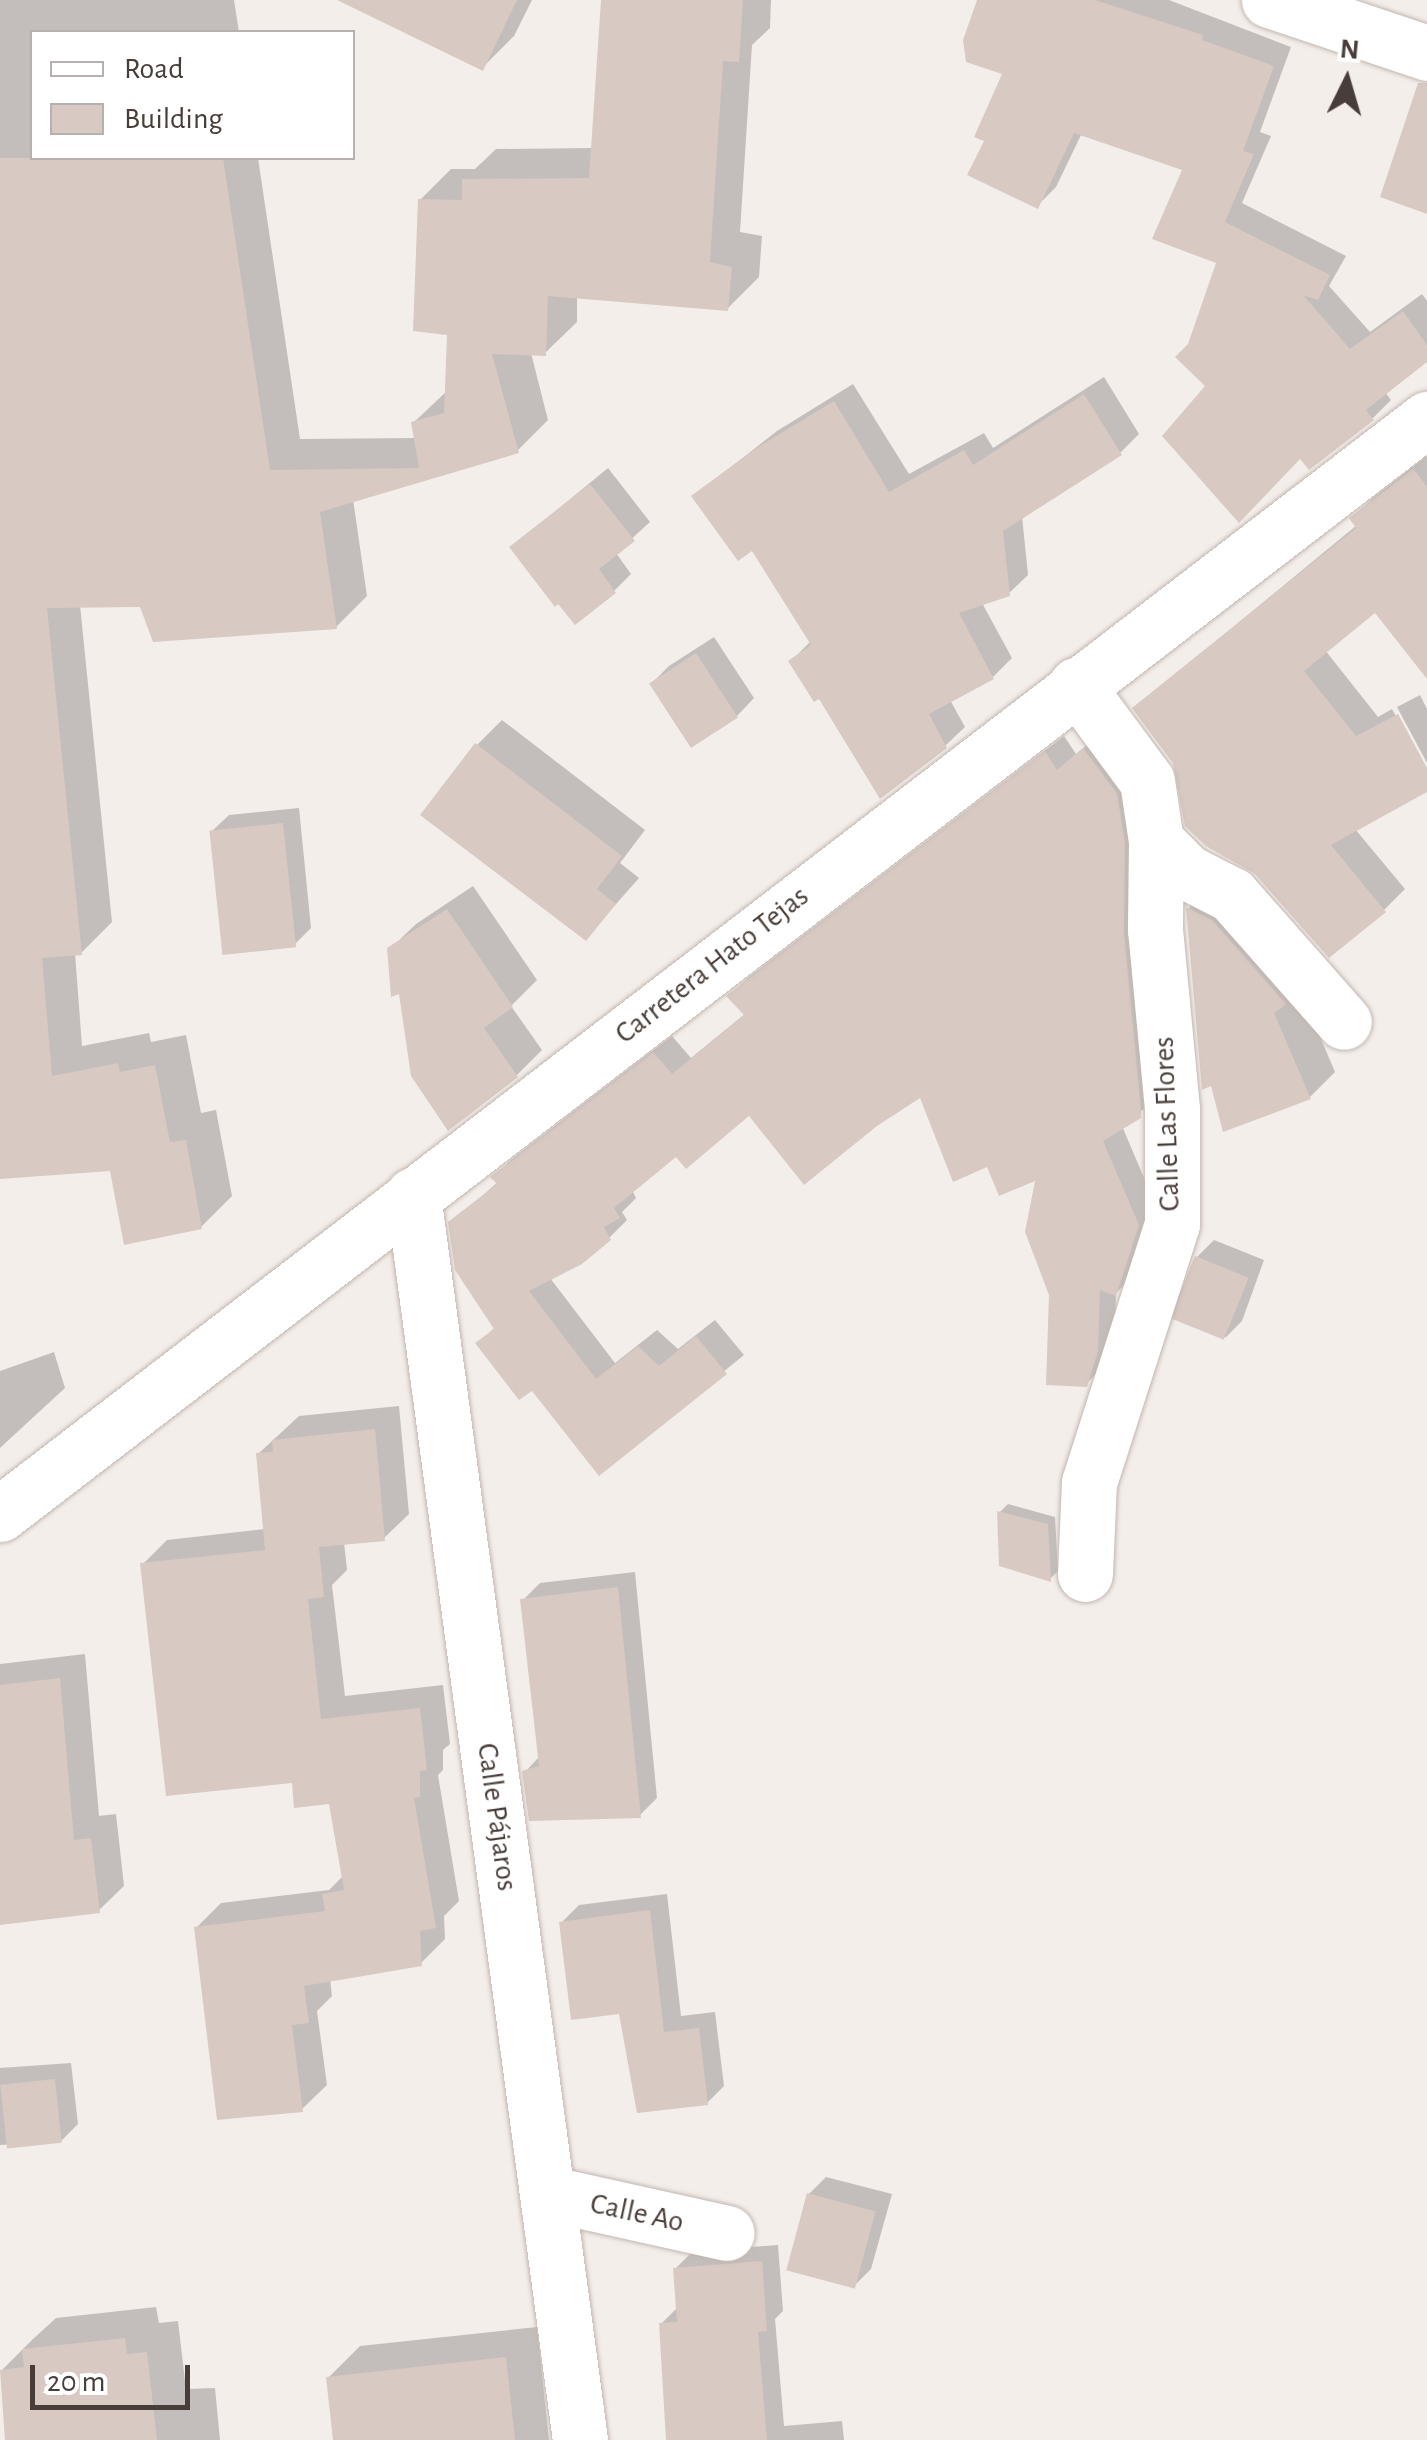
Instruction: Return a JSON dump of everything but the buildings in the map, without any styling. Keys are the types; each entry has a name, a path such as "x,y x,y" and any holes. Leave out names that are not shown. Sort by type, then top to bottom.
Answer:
{"street":[{"path":"1269,0 1427,53"},
{"name":"Carretera Hato Tejas","path":"0,1514 1427,419"},
{"name":"Calle Las Flores","path":"1076,685 1147,781 1156,840 1156,929 1172,1109 1172,1224 1089,1482 1086,1574"},
{"path":"1156,840 1188,872 1232,895 1344,1022"},
{"name":"Calle Pájaros","path":"413,1195 580,2440"},
{"name":"Calle Ao","path":"547,2193 728,2232"}]}
